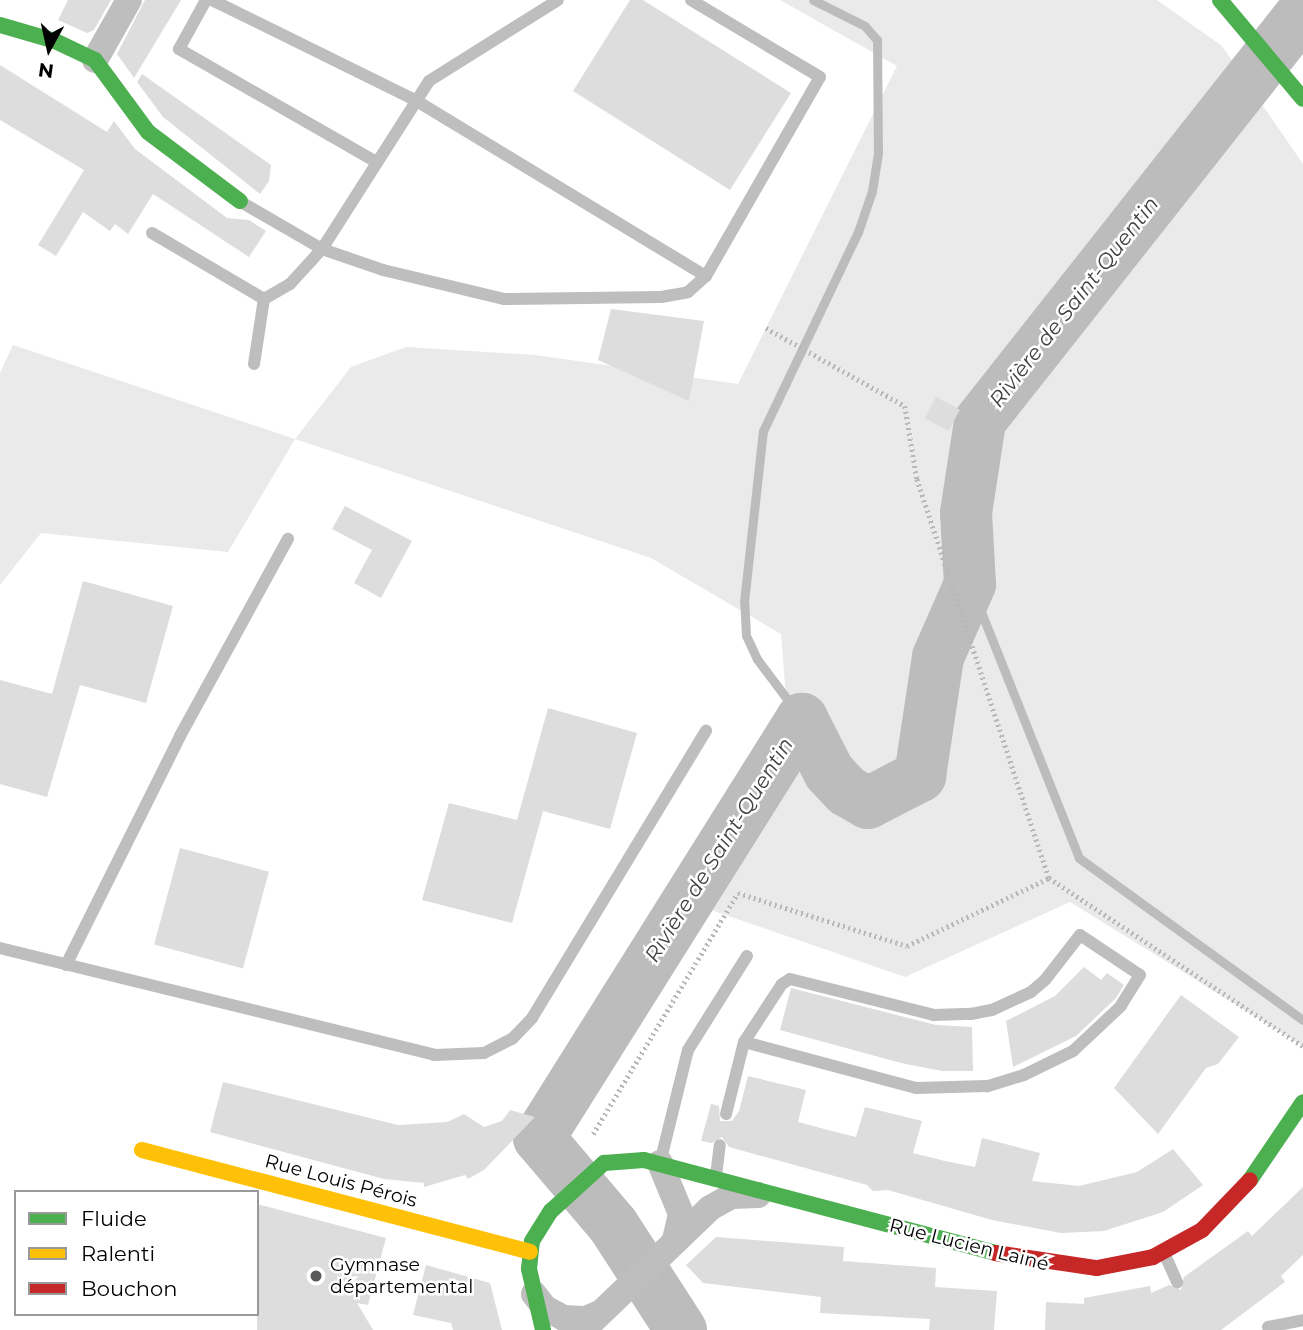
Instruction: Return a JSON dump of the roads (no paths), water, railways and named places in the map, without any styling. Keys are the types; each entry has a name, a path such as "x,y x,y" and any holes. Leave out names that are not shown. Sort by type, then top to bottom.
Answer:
{"street":[{"path":"95,61 130,0"},
{"path":"1220,0 1240,20 1303,99"},
{"path":"0,26 55,41 95,61 148,132 240,201"},
{"name":"Rue Lucien Lainé","path":"530,1252 540,1225 566,1196 598,1167 629,1159 660,1163 777,1197 1043,1265 1117,1266 1164,1252 1202,1230 1230,1205 1303,1102"},
{"name":"Rue Louis Pérois","path":"142,1150 530,1252"},
{"path":"660,1163 681,1214 666,1249"},
{"name":"Rue Lucien Lainé","path":"534,1294 545,1308 564,1318 590,1322 666,1249 726,1198 777,1197"},
{"path":"530,1252 534,1294 543,1330"}],"lane":[{"path":"206,0 179,49 376,162"},
{"path":"212,0 415,100 706,276"},
{"path":"264,299 290,284 323,249 415,100 440,71 558,0"},
{"path":"240,201 323,249 383,270 524,301 675,296 697,286 706,276 820,77 691,0"},
{"path":"152,233 264,299"},
{"path":"254,364 264,299"},
{"path":"66,965 180,736 288,539"},
{"path":"0,948 433,1055 484,1053 512,1039 532,1018 706,731"},
{"path":"726,1114 744,1042 782,984 790,979 934,1015 971,1014 992,1010 1031,992 1051,974 1080,935 1140,975 1121,1006 1073,1051 1024,1075 987,1086 916,1088 744,1042"},
{"path":"660,1163 688,1050 747,956"},
{"path":"716,1179 720,1145"},
{"path":"1164,1252 1177,1282"},
{"path":"1255,1330 1303,1320"}],"waterway":[{"path":"802,719 757,659 746,635 744,602 763,431 858,232 872,191 878,153 877,40 865,26 813,0"},
{"name":"Rivière de Saint-Quentin","path":"681,1330 613,1225 539,1138 802,719 829,772 847,791 868,803 920,776 938,657 970,584 966,513 980,421 1303,12"},
{"path":"970,584 1079,858 1303,1020"}],"place":[{"name":"Gymnase départemental","path":"316,1276"}]}
